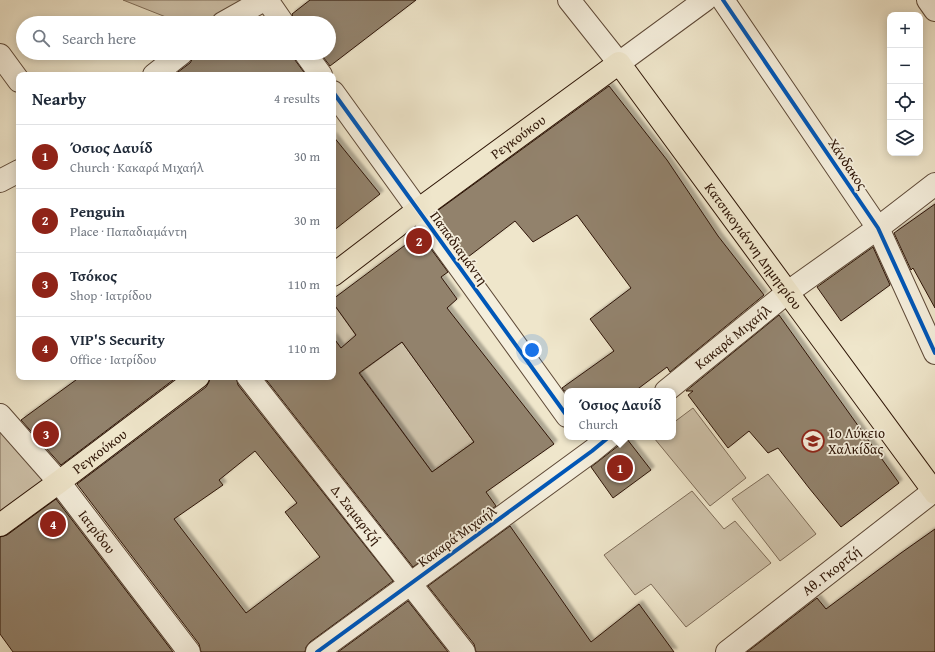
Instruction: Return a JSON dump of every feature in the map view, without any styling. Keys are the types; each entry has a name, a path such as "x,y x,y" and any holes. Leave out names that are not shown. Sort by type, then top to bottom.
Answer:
{"main road":[{"name":"Ρεγκούκου","path":"336,273 418,210 619,63"},
{"name":"Κατσικογιάννη Δημητρίου","path":"619,63 935,491"},
{"name":"Ρεγκούκου","path":"0,525 194,380"}],"street":[{"path":"236,16 265,0 278,16"},
{"name":"Κατσικογιάννη Δημητρίου","path":"569,0 619,63"},
{"name":"Ρεγκούκου","path":"619,63 705,0"},
{"name":"Χάνδακος","path":"723,0 878,228 935,353"},
{"path":"928,0 935,10"},
{"path":"0,55 16,77"},
{"path":"158,72 173,60"},
{"path":"310,60 319,72"},
{"name":"Παπαδιαμάντη","path":"336,96 564,412"},
{"path":"0,181 16,173"},
{"name":"Κακαρά Μιχαήλ","path":"670,388 788,292 878,228 935,184"},
{"name":"Δ. Σαμαρτζή","path":"250,380 464,652"},
{"name":"Ιατρίδου","path":"0,416 59,482 189,652"},
{"name":"Κακαρά Μιχαήλ","path":"317,652 411,584 587,444 600,440"},
{"name":"Αθ. Γκορτζή","path":"727,652 749,645 935,491"}],"shaded area":[{"path":"123,0 264,0 235,16 163,16"},
{"path":"336,307 357,337 336,354"},
{"path":"402,342 474,442 432,472 360,373"},
{"path":"693,408 746,478 710,506 656,440 676,440 676,421"},
{"path":"0,415 59,482 0,525"},
{"path":"768,474 816,534 780,561 732,499"},
{"path":"692,491 724,529 735,521 771,563 686,627 651,584 635,595 604,555"}],"building":[{"path":"310,0 416,0 330,66 325,60 336,60 336,16 293,16 292,14"},
{"path":"192,60 295,60 304,72 178,72"},
{"path":"609,86 667,160 718,236 764,295 670,372 667,367 639,388 564,388 564,391 562,388 614,351 590,319 631,288 577,215 533,242 515,221 468,257 440,219 442,217 437,211"},
{"path":"336,140 380,194 336,229"},
{"path":"935,204 935,308 913,268 911,270 894,233"},
{"path":"420,234 448,272 441,277 457,299 447,308 554,444 486,492 496,506 413,567 266,380 336,380 336,341 341,348 356,335 336,307 336,297","holes":["402,342 474,442 432,472 359,373"]},
{"path":"873,247 890,285 841,321 817,287"},
{"name":"1ο Λύκειο Χαλκίδας","path":"779,315 899,483 841,527 778,448 768,453 749,431 728,448 688,395 693,391 686,391"},
{"path":"76,380 173,380 61,465 21,420"},
{"path":"209,380 237,380 238,385 393,581 310,642 306,647 305,652 201,652 199,644 77,484 206,387","holes":["255,451 297,503 285,512 320,557 246,613 174,519 223,485 219,480"]},
{"path":"626,440 628,440 651,470 613,498 591,467"},
{"path":"56,499 173,652 13,652 0,634 0,537 7,535"},
{"path":"510,526 591,642 639,604 674,652 476,652 474,644 428,586"},
{"path":"935,529 935,652 747,652 817,598 826,609"},
{"path":"408,601 448,652 338,652"}],"cycle path":[{"path":"723,0 878,228 935,353"},
{"path":"336,96 564,412"},
{"path":"317,652 605,440"}],"place":[{"name":"Penguin","path":"419,241"},
{"name":"Τσόκος","path":"46,434"},
{"name":"1ο Λύκειο Χαλκίδας","path":"813,441"},
{"name":"Όσιος Δαυίδ","path":"620,468"},
{"name":"VIP'S Security","path":"53,524"}]}
